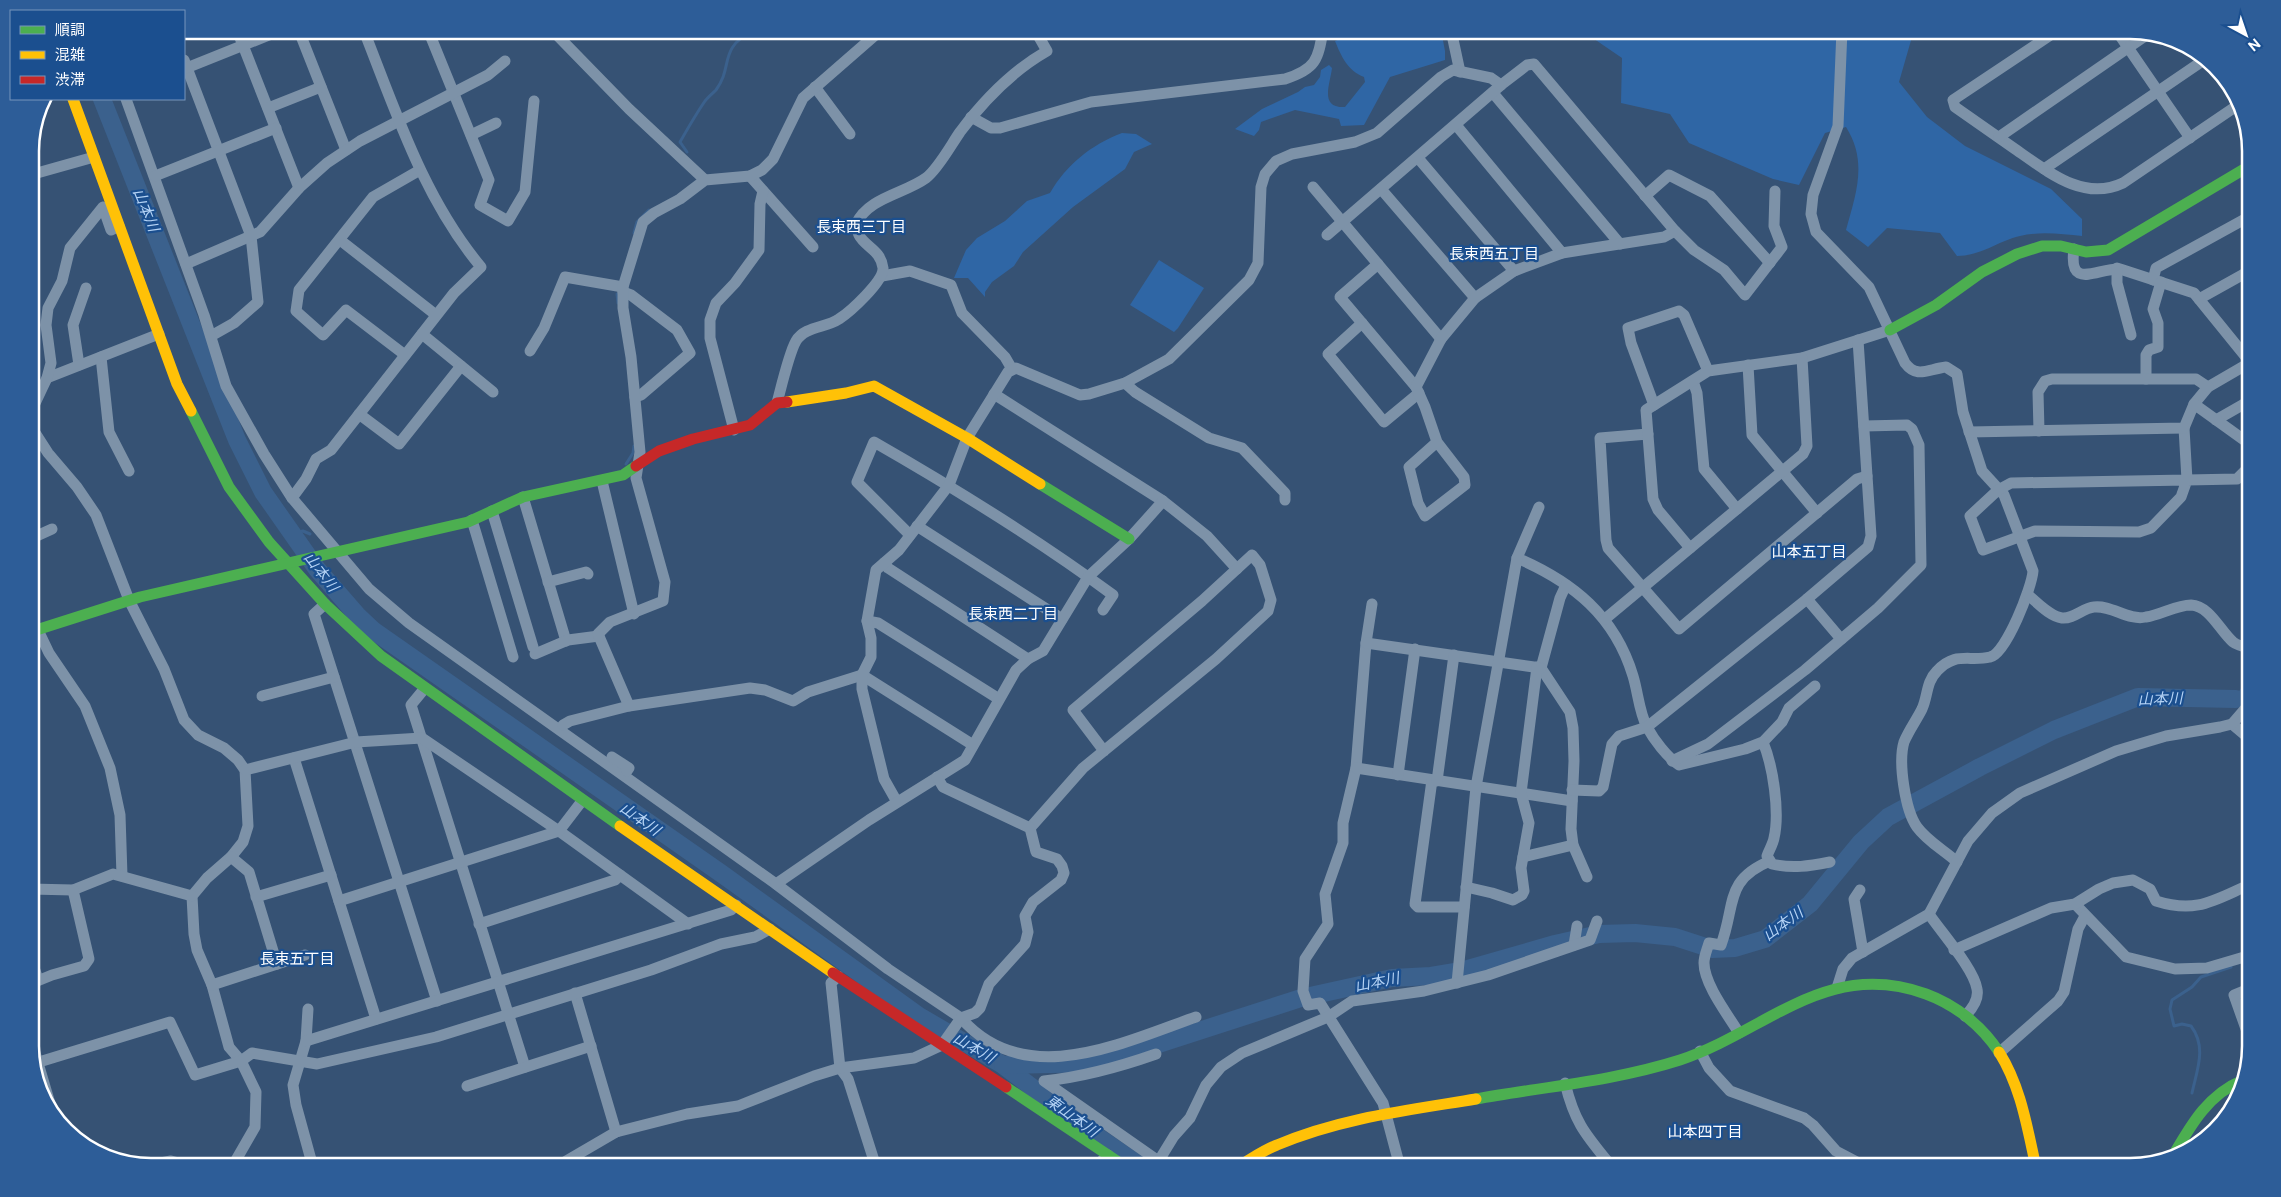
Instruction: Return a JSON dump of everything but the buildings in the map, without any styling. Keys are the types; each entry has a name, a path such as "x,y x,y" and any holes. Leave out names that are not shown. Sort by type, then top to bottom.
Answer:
{"street":[{"path":"240,39 299,188"},
{"path":"211,336 234,323 258,302 252,236 185,66 258,39"},
{"path":"302,39 346,150"},
{"path":"292,498 306,479 316,459 331,450 454,293 481,267 467,250 420,170 399,122 371,39"},
{"path":"432,39 489,180 480,204 508,221 525,192 534,101"},
{"path":"561,39 629,109 705,180"},
{"path":"629,706 598,634 610,622 663,601 665,582 636,478 640,452 632,357 623,308 623,289 643,222 654,213 680,199 705,180 750,176 762,170 773,159 803,98 871,39"},
{"path":"777,403 796,341 806,331 839,320 877,284 882,276 883,269 880,258 872,247 859,236 856,224 860,215 891,194 928,176 971,118 994,92 1024,64 1047,51 1040,39"},
{"path":"971,118 991,128 1000,128 1091,102 1285,79 1298,75 1313,66 1318,57 1321,39"},
{"path":"1453,39 1460,72"},
{"path":"1842,39 1838,126 1813,195 1812,223 1816,232 1869,287 1905,363 1911,371 1919,373 1946,367 1957,374 1963,412 1982,471 2004,495 2032,572 2032,581 2028,594 2001,649 1990,657 1963,657 1951,660 1937,671 1929,682 1922,708 1910,727 1902,753 1903,780 1909,808 1917,826 1957,862"},
{"path":"2044,39 1953,100 1955,107 2056,178 2079,186 2110,189 2123,183 2234,108"},
{"path":"2122,39 2190,138"},
{"path":"1999,137 2140,39"},
{"path":"186,264 260,232 299,188 328,162 346,150 488,75 505,61"},
{"path":"2044,169 2199,63"},
{"path":"1327,235 1497,89 1527,65 1534,64 1675,231 1694,250 1724,270 1745,295 1782,247 1774,226 1775,192"},
{"path":"1012,369 1016,368 1080,395 1125,383 1169,359 1248,280 1258,263 1261,188 1265,174 1276,161 1292,154 1355,142 1377,133 1441,77 1453,70 1491,78 1497,89 1620,244"},
{"path":"268,108 321,87"},
{"path":"815,87 850,134"},
{"path":"73,100 177,384 229,487 325,604 381,656 582,801 838,976 1112,1158"},
{"path":"126,100 186,264 226,386 264,454 292,498 333,554 369,589 465,665 610,762 888,969 960,1018 983,1037 1000,1046 1019,1053 1053,1058 1085,1054 1196,1017"},
{"path":"471,135 496,123"},
{"path":"1456,125 1562,253"},
{"path":"155,176 276,128"},
{"path":"39,172 94,157"},
{"path":"1418,158 1514,271"},
{"path":"405,355 346,310 323,335 296,311 300,290 373,196 420,170"},
{"path":"1690,548 1658,510 1653,499 1646,410 1708,371 1802,358 1890,330 1936,305 1982,272 2016,254 2042,246 2061,246 2086,252 2108,250 2242,170"},
{"path":"1645,196 1669,175 1710,196 1770,263"},
{"path":"750,176 813,247"},
{"path":"1313,187 1441,339"},
{"path":"1381,189 1475,298"},
{"path":"734,430 710,338 710,320 716,303 735,284 759,250 760,204 763,191"},
{"path":"39,395 47,378 51,363 46,325 48,308 62,281 70,248 103,207 111,230 119,226"},
{"path":"2146,379 2146,355 2149,350 2158,347 2158,322 2153,308 2157,281 2156,268 2242,221"},
{"path":"1362,323 1328,354 1384,422 1418,390 1441,339 1475,298 1514,271 1562,253 1664,237 1675,231"},
{"path":"340,240 436,315"},
{"path":"2074,249 2072,263 2074,269 2080,274 2088,275 2117,268 2194,293 2242,351"},
{"path":"1378,264 1340,298 1418,390 1437,442 1464,477 1465,484 1425,516 1418,503 1409,467 1437,442"},
{"path":"2117,268 2117,283 2131,335"},
{"path":"882,276 910,271 951,285 962,313 1005,357 1012,369"},
{"path":"2199,299 2242,275"},
{"path":"530,351 544,328 565,277 623,289 677,330 690,353 641,395 635,397"},
{"path":"79,365 73,325 86,288"},
{"path":"1654,405 1631,343 1628,328 1679,311 1684,315 1708,371"},
{"path":"47,378 158,334"},
{"path":"422,334 493,392"},
{"path":"1356,768 1521,793 1572,795 1599,791 1603,787 1612,744 1619,736 1646,727 1868,547 1871,536 1858,340"},
{"path":"101,357 109,432 128,471"},
{"path":"1605,619 1803,454 1806,446 1802,358"},
{"path":"359,414 399,444 461,366"},
{"path":"1748,366 1752,435 1817,513"},
{"path":"2242,367 2208,387 2194,404 2184,428 2187,480 2181,497 2151,528 2139,532 2035,531 1983,550 1970,516 1998,490 2011,483 2187,480 2237,480 2242,475"},
{"path":"897,802 884,779 862,689 862,675 871,657 871,638 867,621 876,570 899,550 949,485 967,438 1012,369"},
{"path":"2039,431 2038,392 2045,381 2052,379 2196,379 2208,387"},
{"path":"1692,381 1697,394 1704,469 1737,509"},
{"path":"1125,383 1135,392 1209,438 1242,448 1285,493 1285,500"},
{"path":"39,629 129,600 291,564 472,520 523,497 623,476 659,451 693,439 750,425 777,403 846,393 874,386 967,438 1129,540"},
{"path":"994,394 1163,501 1207,536 1237,569"},
{"path":"2194,404 2242,439"},
{"path":"2216,420 2242,405"},
{"path":"1672,761 1708,744 1805,670 1878,608 1921,565 1919,445 1912,429 1907,425 1864,426"},
{"path":"1969,432 2184,428"},
{"path":"1648,434 1600,438 1606,540 1608,548 1679,629 1857,479 1867,476"},
{"path":"39,438 96,515 129,600 164,669 184,720 198,735 224,748 238,760 245,770 248,826 243,842 231,857 207,878 192,896 194,934 197,950 212,985 230,1047 241,1061 256,1092 255,1127 237,1158"},
{"path":"1062,620 914,531 857,482 874,442 949,485 1113,595 1103,610"},
{"path":"602,481 634,614"},
{"path":"523,497 566,641"},
{"path":"776,884 897,802 965,760 1016,670 1028,659 1043,650 1088,577 1129,540 1163,501"},
{"path":"1457,983 1476,787 1517,558 1539,507"},
{"path":"492,511 534,650 566,641 599,636"},
{"path":"472,520 513,657"},
{"path":"39,535 52,529"},
{"path":"1030,828 1083,768 1104,751 1216,659 1268,611 1271,600 1260,565 1252,556 1073,710 1104,751"},
{"path":"1517,558 1548,571 1596,608 1613,629 1633,674 1646,727 1672,761 1678,765 1745,749 1763,742 1782,722 1790,708 1815,686"},
{"path":"884,563 888,568 1028,659"},
{"path":"548,582 586,572 588,574"},
{"path":"1466,887 1514,900 1522,895 1524,891 1521,868 1529,823 1521,793 1539,668 1560,598 1566,586"},
{"path":"2028,594 2053,615 2063,618 2073,616 2093,607 2102,607 2136,618 2145,618 2191,605 2201,608 2209,614 2234,642 2242,645"},
{"path":"1806,599 1841,639"},
{"path":"325,604 314,614 356,742 436,1001"},
{"path":"1372,604 1366,643 1356,768 1342,823 1343,843 1325,894 1328,924 1305,959 1303,991 1308,1005 1320,1003 1383,1103 1398,1158"},
{"path":"867,621 878,623 999,700"},
{"path":"39,638 84,706 110,768 120,815 122,876"},
{"path":"1366,643 1539,668 1570,712 1574,728 1571,829 1573,845 1587,877"},
{"path":"1398,775 1415,650"},
{"path":"1454,655 1415,904 1418,907 1464,907"},
{"path":"465,665 477,666 563,725 610,764 610,762 629,768 627,771"},
{"path":"563,725 570,721 629,706 750,688 765,690 793,702 808,692 862,675 974,745"},
{"path":"262,696 334,677"},
{"path":"425,688 411,705 525,1067"},
{"path":"1837,988 1843,969 1852,958 1928,914 1968,841 1992,813 2020,792 2116,751 2166,736 2232,724 2242,712"},
{"path":"2232,724 2242,732"},
{"path":"245,770 356,742 422,738 688,924"},
{"path":"1763,742 1772,774 1776,817 1774,838 1767,856 1772,864 1800,868 1830,862"},
{"path":"294,758 376,1019"},
{"path":"937,777 943,787 1030,828"},
{"path":"339,901 559,832 582,801"},
{"path":"571,1158 616,1132 687,1114 738,1106 814,1076 840,1068 914,1058 942,1045 960,1018 975,1013 980,1008 989,984 1025,944 1028,932 1025,916 1033,902 1061,880 1064,873 1057,859 1036,852 1030,828"},
{"path":"1523,857 1573,845"},
{"path":"231,857 249,872 277,964"},
{"path":"1739,1033 1709,984 1704,958 1708,943 1721,945 1728,926 1732,899 1740,881 1755,867 1770,861"},
{"path":"39,889 73,890 114,874 192,896"},
{"path":"256,897 331,875"},
{"path":"479,924 615,880 620,875"},
{"path":"1954,950 2050,908 2075,904 2106,886 2133,880 2150,889 2156,901 2184,907 2192,907 2215,900 2242,888"},
{"path":"39,980 84,966 89,959 73,890"},
{"path":"1860,890 1854,899 1863,952"},
{"path":"2075,904 2126,957 2175,969 2206,968 2242,958"},
{"path":"306,1041 688,924 731,910 736,905"},
{"path":"1928,914 1970,972 1977,990 1974,1005 1965,1016"},
{"path":"1999,1053 2058,1001 2064,992 2078,929 2086,916"},
{"path":"1163,1158 1174,1136 1190,1118 1206,1085 1221,1067 1242,1053 1328,1017 1352,1001 1424,991 1457,983 1590,940 1597,921"},
{"path":"1574,945 1578,926"},
{"path":"40,1061 170,1022 195,1075 241,1061 252,1053 317,1064 436,1037 651,970 721,944 755,937 770,929"},
{"path":"212,985 305,955"},
{"path":"838,976 831,983 840,1068 848,1079 873,1158"},
{"path":"1252,1158 1276,1145 1314,1130 1357,1119 1639,1071 1674,1062 1739,1033 1805,1000 1837,988 1860,984 1885,984 1911,989 1948,1004 1982,1030 1999,1053 2014,1083 2034,1158"},
{"path":"2242,992 2234,995 2242,1018"},
{"path":"575,993 616,1132"},
{"path":"308,1009 306,1041 293,1085 296,1105 311,1158"},
{"path":"467,1086 591,1046"},
{"path":"1700,1051 1709,1068 1730,1091 1804,1118 1813,1125 1836,1151 1849,1158"},
{"path":"1149,1158 1044,1082 1069,1079 1116,1068 1156,1054"},
{"path":"1564,1083 1572,1111 1580,1128 1605,1158"},
{"path":"2177,1148 2197,1114 2218,1094 2235,1084"},
{"path":"1105,1158 1108,1155"}],"shaded area":[{"path":"1340,39 1443,39 1445,60 1390,77 1364,125 1341,126 1339,119 1295,110 1261,122 1259,130 1254,136 1235,129 1262,109 1305,87 1314,85 1320,77 1321,70 1329,65 1332,68 1328,88 1329,100 1332,104 1345,107 1365,82 1364,77 1349,67 1335,41"},
{"path":"1594,39 1911,39 1899,82 1927,117 1965,146 2051,189 2082,219 2082,236 2051,233 2028,234 2012,238 1974,254 1957,256 1940,233 1887,228 1868,247 1846,230 1856,190 1858,165 1853,140 1846,127 1825,133 1799,185 1773,179 1689,143 1670,114 1621,103 1622,58"},
{"path":"1122,133 1136,134 1152,144 1134,152 1125,169 1073,207 1023,252 1014,266 992,282 985,292 985,297 968,278 954,278 966,250 977,238 1005,221 1027,201 1050,193 1072,164 1100,143"},
{"path":"1159,260 1204,288 1174,332 1130,305"}],"waterway":[{"path":"687,152 680,142 705,101 716,90 724,73 730,51 740,39"},
{"name":"山本川","path":"102,100 237,440 263,492 317,569 357,615 374,631 722,874 919,1016 1003,1065 1085,1128 1129,1158"},
{"path":"634,233 637,222 649,210"},
{"path":"617,294 618,303"},
{"path":"626,464 633,453 634,446"},
{"path":"292,534 303,531 310,534"},
{"name":"山本川","path":"2236,699 2242,689"},
{"name":"山本川","path":"1003,1065 1100,1063 1301,998 1392,978 1431,976 1461,971 1555,944 1599,934 1635,933 1675,937 1712,949 1735,948 1765,939 1810,904 1861,842 1888,817 1980,767 2054,730 2138,697 2236,699"},
{"path":"2236,699 2242,699"},
{"name":"東山本川","path":"2192,1093 2198,1067 2199,1042 2191,1026 2182,1024 2174,1026 2170,1009 2172,1000 2192,987 2201,977 2231,967"}],"traffic: fast":[{"path":"1890,330 1936,305 1982,272 2017,254 2042,246 2061,246 2086,252 2108,250 2242,170"},
{"path":"191,411 229,487 269,542 325,604 381,656 620,826"},
{"path":"39,629 140,597 468,522 523,497 623,475 636,466"},
{"path":"1040,484 1129,539"},
{"path":"1476,1099 1604,1078 1680,1060 1711,1047 1798,1003 1827,991 1858,985 1890,985 1926,994 1948,1004 1976,1025 1999,1052"},
{"path":"2178,1148 2202,1111 2220,1093 2235,1084"},
{"path":"1006,1087 1112,1158"}],"traffic: slow":[{"path":"73,100 177,384 191,411"},
{"path":"787,402 846,393 874,386 967,438 1040,484"},
{"path":"620,826 833,973"},
{"path":"1999,1052 2007,1065 2018,1093 2034,1158"},
{"path":"1252,1158 1272,1147 1301,1136 1350,1121 1476,1099"}],"traffic: jam":[{"path":"636,466 659,451 693,439 750,425 777,403 787,402"},
{"path":"833,973 1006,1087"}],"district":[{"name":"長束西三丁目","path":"861,227"},
{"name":"長束西五丁目","path":"1494,254"},
{"name":"山本五丁目","path":"1809,552"},
{"name":"長束西二丁目","path":"1013,614"},
{"name":"長束五丁目","path":"297,959"},
{"name":"山本四丁目","path":"1705,1132"}]}
